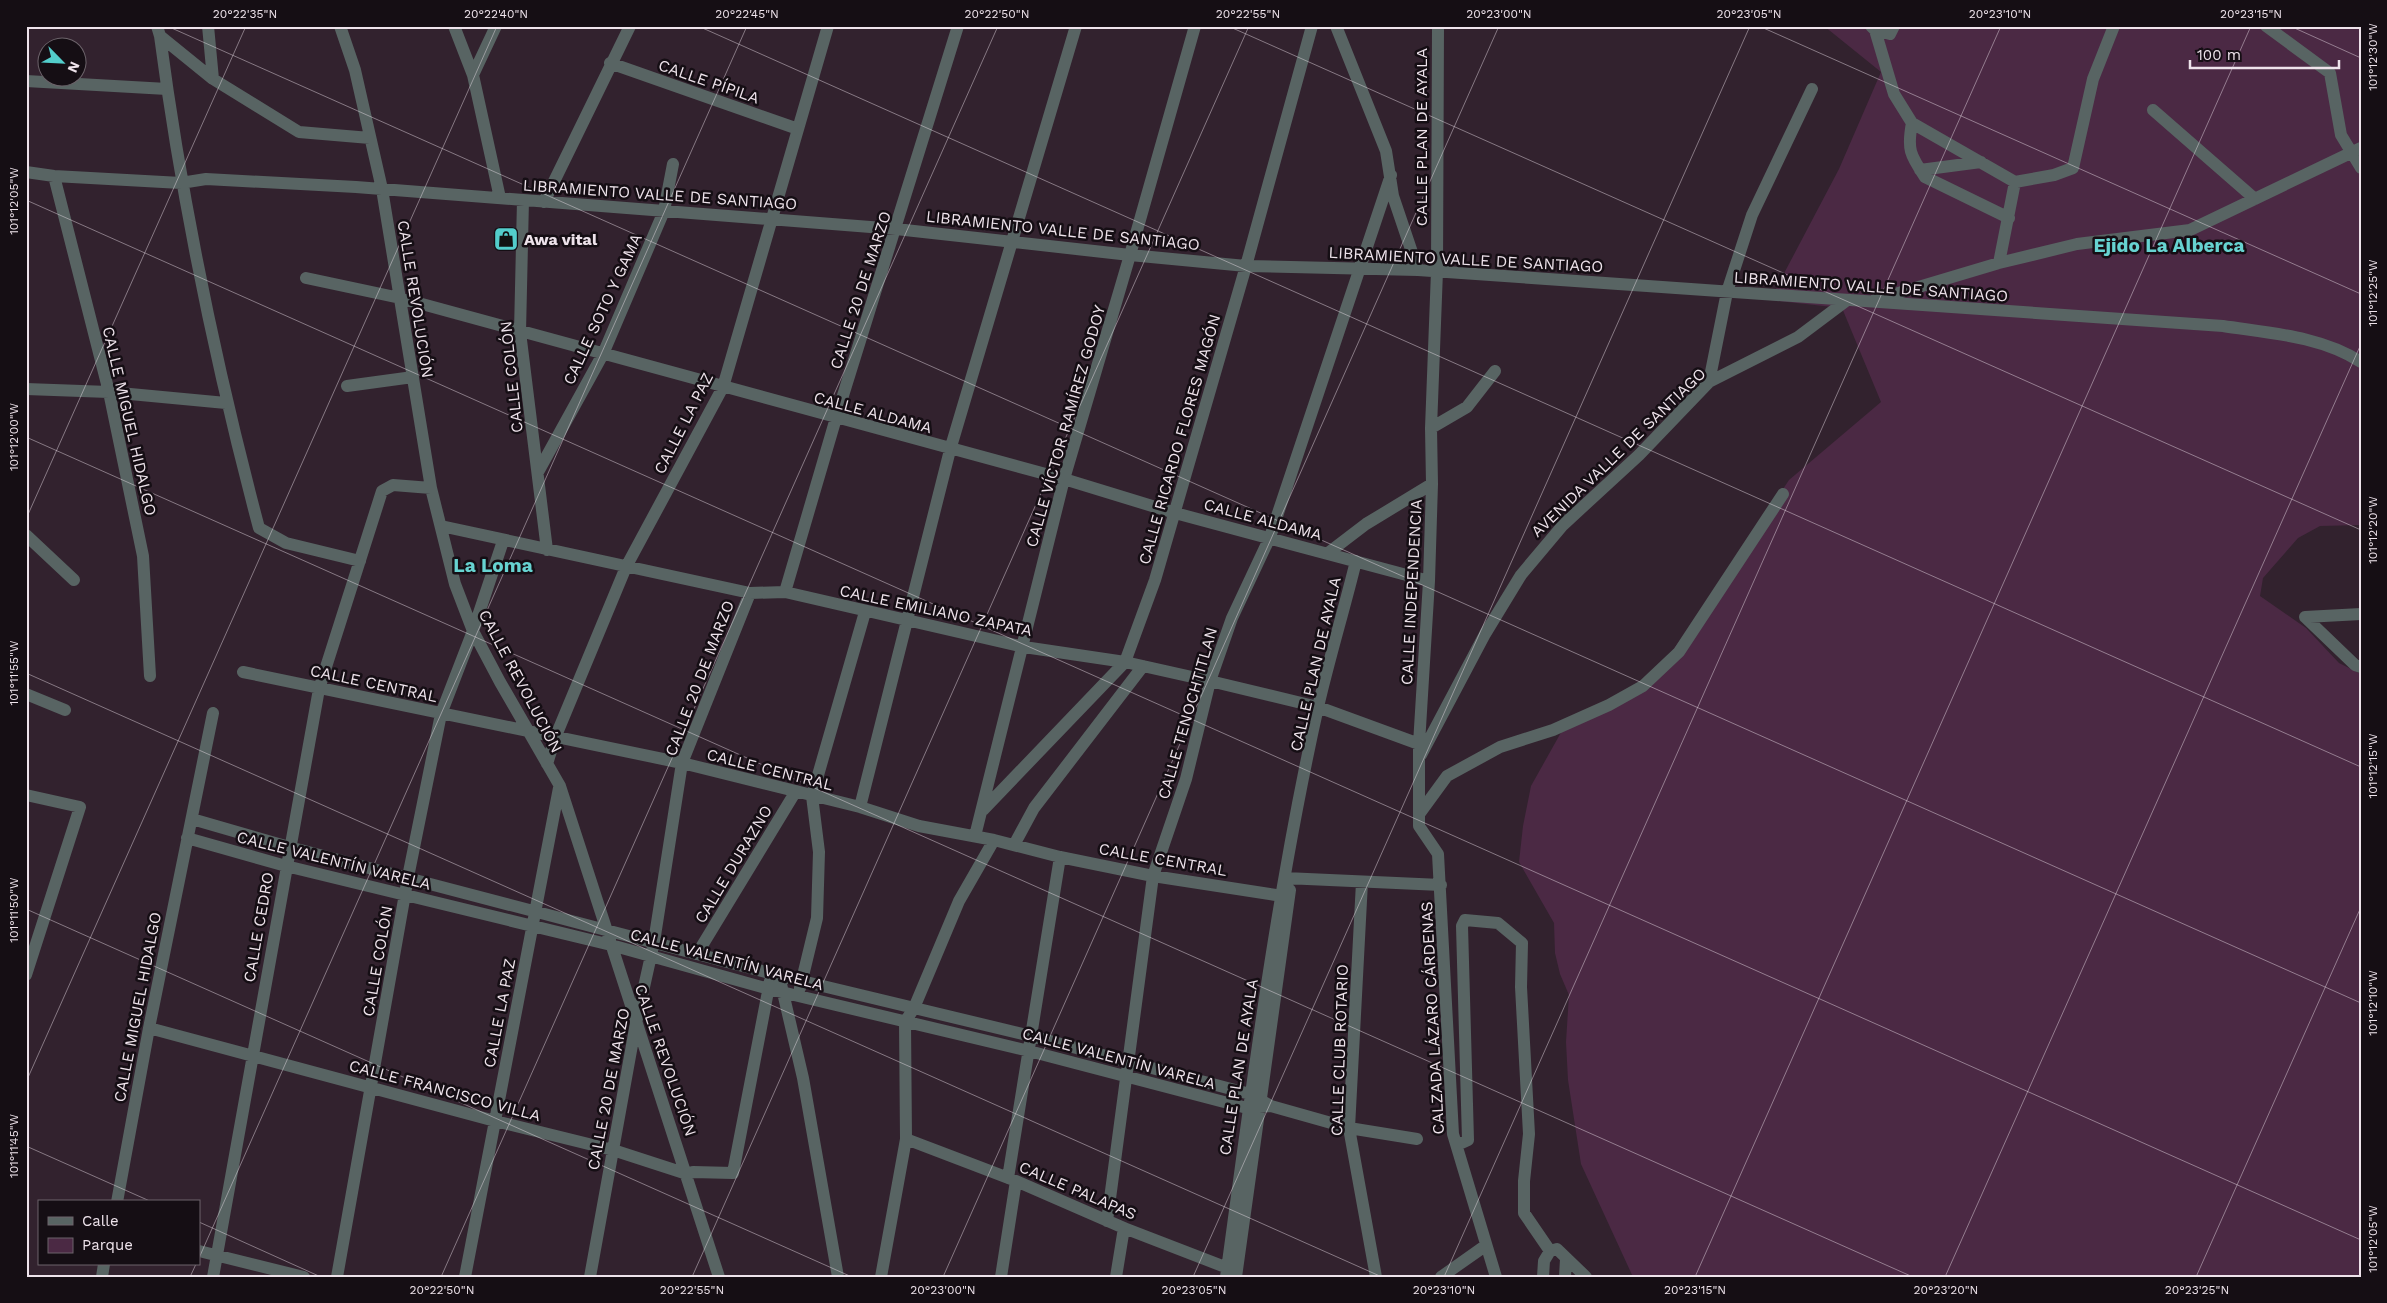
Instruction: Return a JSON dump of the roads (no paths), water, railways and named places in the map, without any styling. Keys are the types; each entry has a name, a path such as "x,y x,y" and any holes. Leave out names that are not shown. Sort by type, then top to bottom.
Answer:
{"street":[{"path":"208,26 213,79"},
{"name":"CALLE REVOLUCIÓN","path":"340,26 355,70 382,189 431,488 455,584 473,632 560,786 719,1277"},
{"path":"454,26 473,75 500,198"},
{"path":"473,75 496,26"},
{"path":"544,202 610,63 630,26"},
{"name":"CALLE LA PAZ","path":"547,764 555,738 626,567 723,387 828,26"},
{"name":"CALLE 20 DE MARZO","path":"785,592 836,418 958,26"},
{"path":"860,807 909,619 950,450 1014,241 1076,26"},
{"name":"CALLE VÍCTOR RAMÍREZ GODOY","path":"975,836 1024,646 1064,479 1130,255 1194,26"},
{"name":"CALLE RICARDO FLORES MAGÓN","path":"983,810 1125,662 1155,580 1246,266 1312,26"},
{"path":"1336,26 1386,151 1393,196 1418,270"},
{"name":"CALLE PLAN DE AYALA","path":"1431,428 1437,271 1438,26"},
{"path":"1873,28 1890,34 1894,26"},
{"path":"1873,28 1894,94 1912,123 2014,182 2054,176 2074,168 2093,79 2114,26"},
{"path":"2266,26 2330,73 2341,136 2356,150 2361,168"},
{"path":"158,31 213,79 299,132 370,138"},
{"path":"158,31 181,183 226,403 259,528 281,540 360,561"},
{"name":"CALLE PÍPILA","path":"610,63 798,129"},
{"path":"26,81 167,89"},
{"path":"1709,382 1727,292 1752,215 1812,89"},
{"path":"2153,110 2255,198"},
{"path":"1912,123 1908,143 1925,177 2008,218"},
{"path":"1868,302 1999,263 2077,244 2190,230 2356,150"},
{"path":"1920,170 1981,162"},
{"name":"CALLE SOTO Y GAMA","path":"538,472 603,354 664,211 673,164"},
{"name":"LIBRAMIENTO VALLE DE SANTIAGO","path":"26,172 54,176 181,183 206,179 500,198 896,229 1246,266 1437,271 2223,326 2305,339 2351,356 2361,362"},
{"name":"CALLE TENOCHTITLAN","path":"1107,1221 1153,876 1186,779 1210,681 1232,618 1270,537 1361,268 1390,175"},
{"name":"CALLE MIGUEL HIDALGO","path":"54,176 109,392 142,556 150,676"},
{"path":"1999,263 2014,182"},
{"name":"CALLE COLÓN","path":"523,200 520,332 547,550"},
{"name":"CALLE ALDAMA","path":"306,278 400,298 950,450 1064,479 1174,513 1270,537 1429,581"},
{"name":"AVENIDA VALLE DE SANTIAGO","path":"1420,751 1484,634 1521,574 1563,525 1639,455 1709,382 1798,337 1846,301"},
{"path":"1431,428 1467,407 1495,370"},
{"path":"347,386 413,377"},
{"path":"26,389 109,392 226,403"},
{"name":"CALLE INDEPENDENCIA","path":"1420,751 1429,581 1432,484 1431,428"},
{"path":"1328,553 1366,524 1432,484"},
{"name":"CALLE CEDRO","path":"213,1277 319,689 382,491 392,485 431,488"},
{"path":"1420,813 1447,776 1500,747 1553,730 1609,705 1643,686 1680,652 1783,494"},
{"name":"CALLE EMILIANO ZAPATA","path":"440,526 750,593 785,592 865,612 909,619 1024,646 1125,662 1210,681 1318,707 1420,751"},
{"path":"26,535 74,580"},
{"name":"CALLE COLÓN","path":"337,1277 408,877 441,714 473,632 503,541"},
{"name":"CALLE PLAN DE AYALA","path":"1231,1273 1257,1103 1288,879 1288,863 1318,707 1356,562"},
{"name":"CALLE 20 DE MARZO","path":"590,1277 636,1023 654,942 682,763 750,593"},
{"path":"798,995 817,909 820,852 812,796 865,612"},
{"path":"2361,614 2305,617 2355,665 2361,667"},
{"path":"2327,638 2328,629 2335,615"},
{"path":"1014,845 1034,808 1143,666"},
{"name":"CALLE CENTRAL","path":"243,672 682,763 860,807 919,826 994,840 1060,857 1153,876 1285,897"},
{"path":"26,694 65,710"},
{"name":"CALLE MIGUEL HIDALGO","path":"117,1200 149,1028 213,713"},
{"name":"CALZADA LÁZARO CÁRDENAS","path":"1420,751 1419,826 1438,854 1453,1134 1485,1246 1496,1277"},
{"name":"CALLE LA PAZ","path":"465,1277 560,786"},
{"name":"CALLE DURAZNO","path":"697,954 796,792"},
{"path":"26,795 80,807 26,975"},
{"name":"CALLE VALENTÍN VARELA","path":"192,818 289,847 776,975 1031,1036 1128,1062 1257,1103"},
{"name":"CALLE VALENTÍN VARELA","path":"187,838 286,866 611,945 776,990 1029,1051 1126,1078 1257,1103"},
{"path":"882,1277 906,1139 905,1022 914,1008 959,901 994,840"},
{"path":"1001,1277 1031,1036 1060,857"},
{"path":"1288,879 1440,885"},
{"name":"CALLE CLUB ROTARIO","path":"1362,882 1349,1128 1376,1277"},
{"path":"1457,1146 1468,1140 1462,926 1465,920 1498,923 1522,943 1522,986 1529,1134 1524,1181 1524,1212 1550,1251"},
{"path":"776,975 776,990 803,1078 838,1277"},
{"name":"CALLE FRANCISCO VILLA","path":"149,1028 495,1121 613,1150 687,1174 693,1172 732,1173 776,990"},
{"path":"1257,1103 1349,1128 1418,1139"},
{"name":"CALLE PALAPAS","path":"906,1139 1012,1179 1231,1273"},
{"path":"1116,1277 1124,1228"},
{"path":"1441,1277 1485,1246"},
{"path":"1543,1277 1544,1261 1550,1251 1557,1249 1586,1277"},
{"path":"200,1251 304,1277"},
{"path":"1565,1277 1566,1259"}],"place":[{"name":"Awa vital","path":"506,239"}],"district":[{"name":"Ejido La Alberca","path":"2169,245"},
{"name":"La Loma","path":"493,565"}]}
